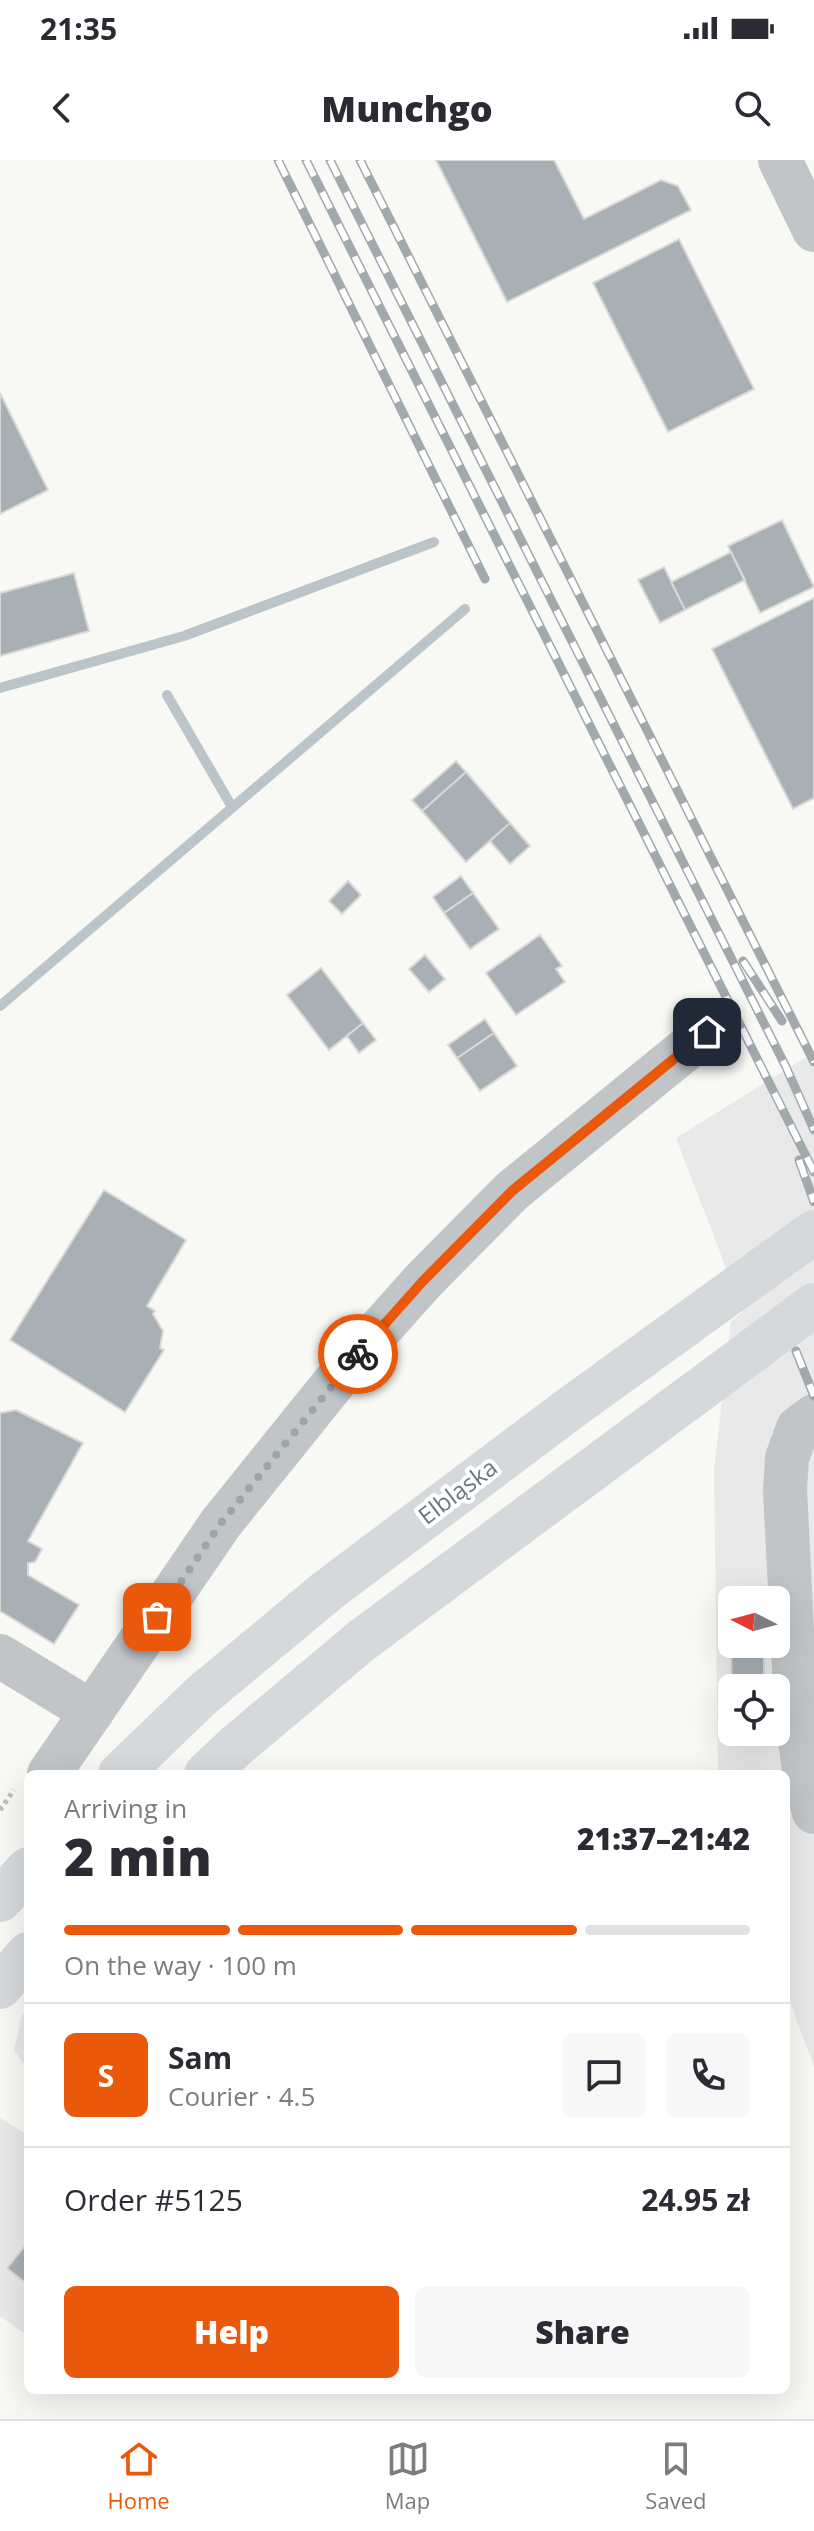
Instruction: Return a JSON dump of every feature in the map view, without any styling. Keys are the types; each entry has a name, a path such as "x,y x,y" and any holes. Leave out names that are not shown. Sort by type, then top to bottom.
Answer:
{"main road":[{"name":"Elbląska","path":"124,1770 201,1696 327,1591 572,1407 814,1232"},
{"path":"210,1770 361,1641 814,1305"},
{"path":"0,1900 24,1873"},
{"path":"0,1987 24,1959"}],"street":[{"path":"780,160 814,230"},
{"path":"52,1770 221,1523 349,1364 512,1191 707,1032"},
{"path":"814,1416 798,1428 787,1458 785,1490 796,1709 805,1778 814,1812"},
{"path":"0,1656 92,1712"}],"shaded area":[{"path":"814,1052 814,2067 790,2002 790,1770 718,1770 714,1470 731,1321 743,1312 676,1138"},
{"path":"24,2013 24,2064 14,2050"},
{"path":"0,2118 24,2133 24,2333 0,2316"}],"building":[{"path":"436,160 554,160 584,219 661,180 678,186 691,210 507,302"},
{"path":"679,239 754,389 668,432 593,283"},
{"path":"0,393 48,490 0,514"},
{"path":"782,520 814,587 760,613 728,546"},
{"path":"731,552 745,580 685,610 671,582"},
{"path":"664,567 685,610 660,623 638,580"},
{"path":"74,573 89,631 0,656 0,593"},
{"path":"814,598 814,798 793,809 712,649"},
{"path":"456,761 466,772 422,811 412,800"},
{"path":"466,772 510,823 466,862 422,811"},
{"path":"510,823 530,846 510,864 490,841"},
{"path":"461,876 473,893 444,913 433,897"},
{"path":"348,881 361,895 342,914 329,901"},
{"path":"473,893 499,929 470,949 444,913"},
{"path":"540,935 562,966 556,969 565,982 516,1015 486,973"},
{"path":"425,955 445,979 429,992 409,969"},
{"path":"321,968 363,1023 329,1050 287,995"},
{"path":"485,1019 494,1033 457,1058 448,1045"},
{"path":"363,1023 376,1040 359,1053 347,1036"},
{"path":"494,1033 517,1066 480,1091 457,1058"},
{"path":"104,1190 186,1240 147,1306 155,1311 153,1314 163,1331 160,1348 164,1350 125,1412 10,1340"},
{"path":"16,1410 83,1443 28,1541 42,1549 35,1562 28,1563 28,1575 79,1605 54,1644 0,1611 0,1413"},
{"path":"731,1658 764,1658 764,1674 731,1674"},
{"path":"24,2247 24,2282 7,2268"}],"waterway":[{"path":"0,688 184,636 434,542"},
{"path":"0,1006 465,609"},
{"path":"167,695 232,807"}],"railway":[{"path":"278,160 485,579"},
{"path":"306,160 814,1172"},
{"path":"330,160 786,1067 814,1130"},
{"path":"360,160 814,1062"},
{"path":"743,961 782,1021"},
{"path":"799,1160 814,1202"},
{"path":"796,1351 814,1396"}],"way so far":[{"path":"157,1617 221,1523 358,1354"}],"route":[{"path":"358,1354 423,1281 512,1191 707,1032"}]}
